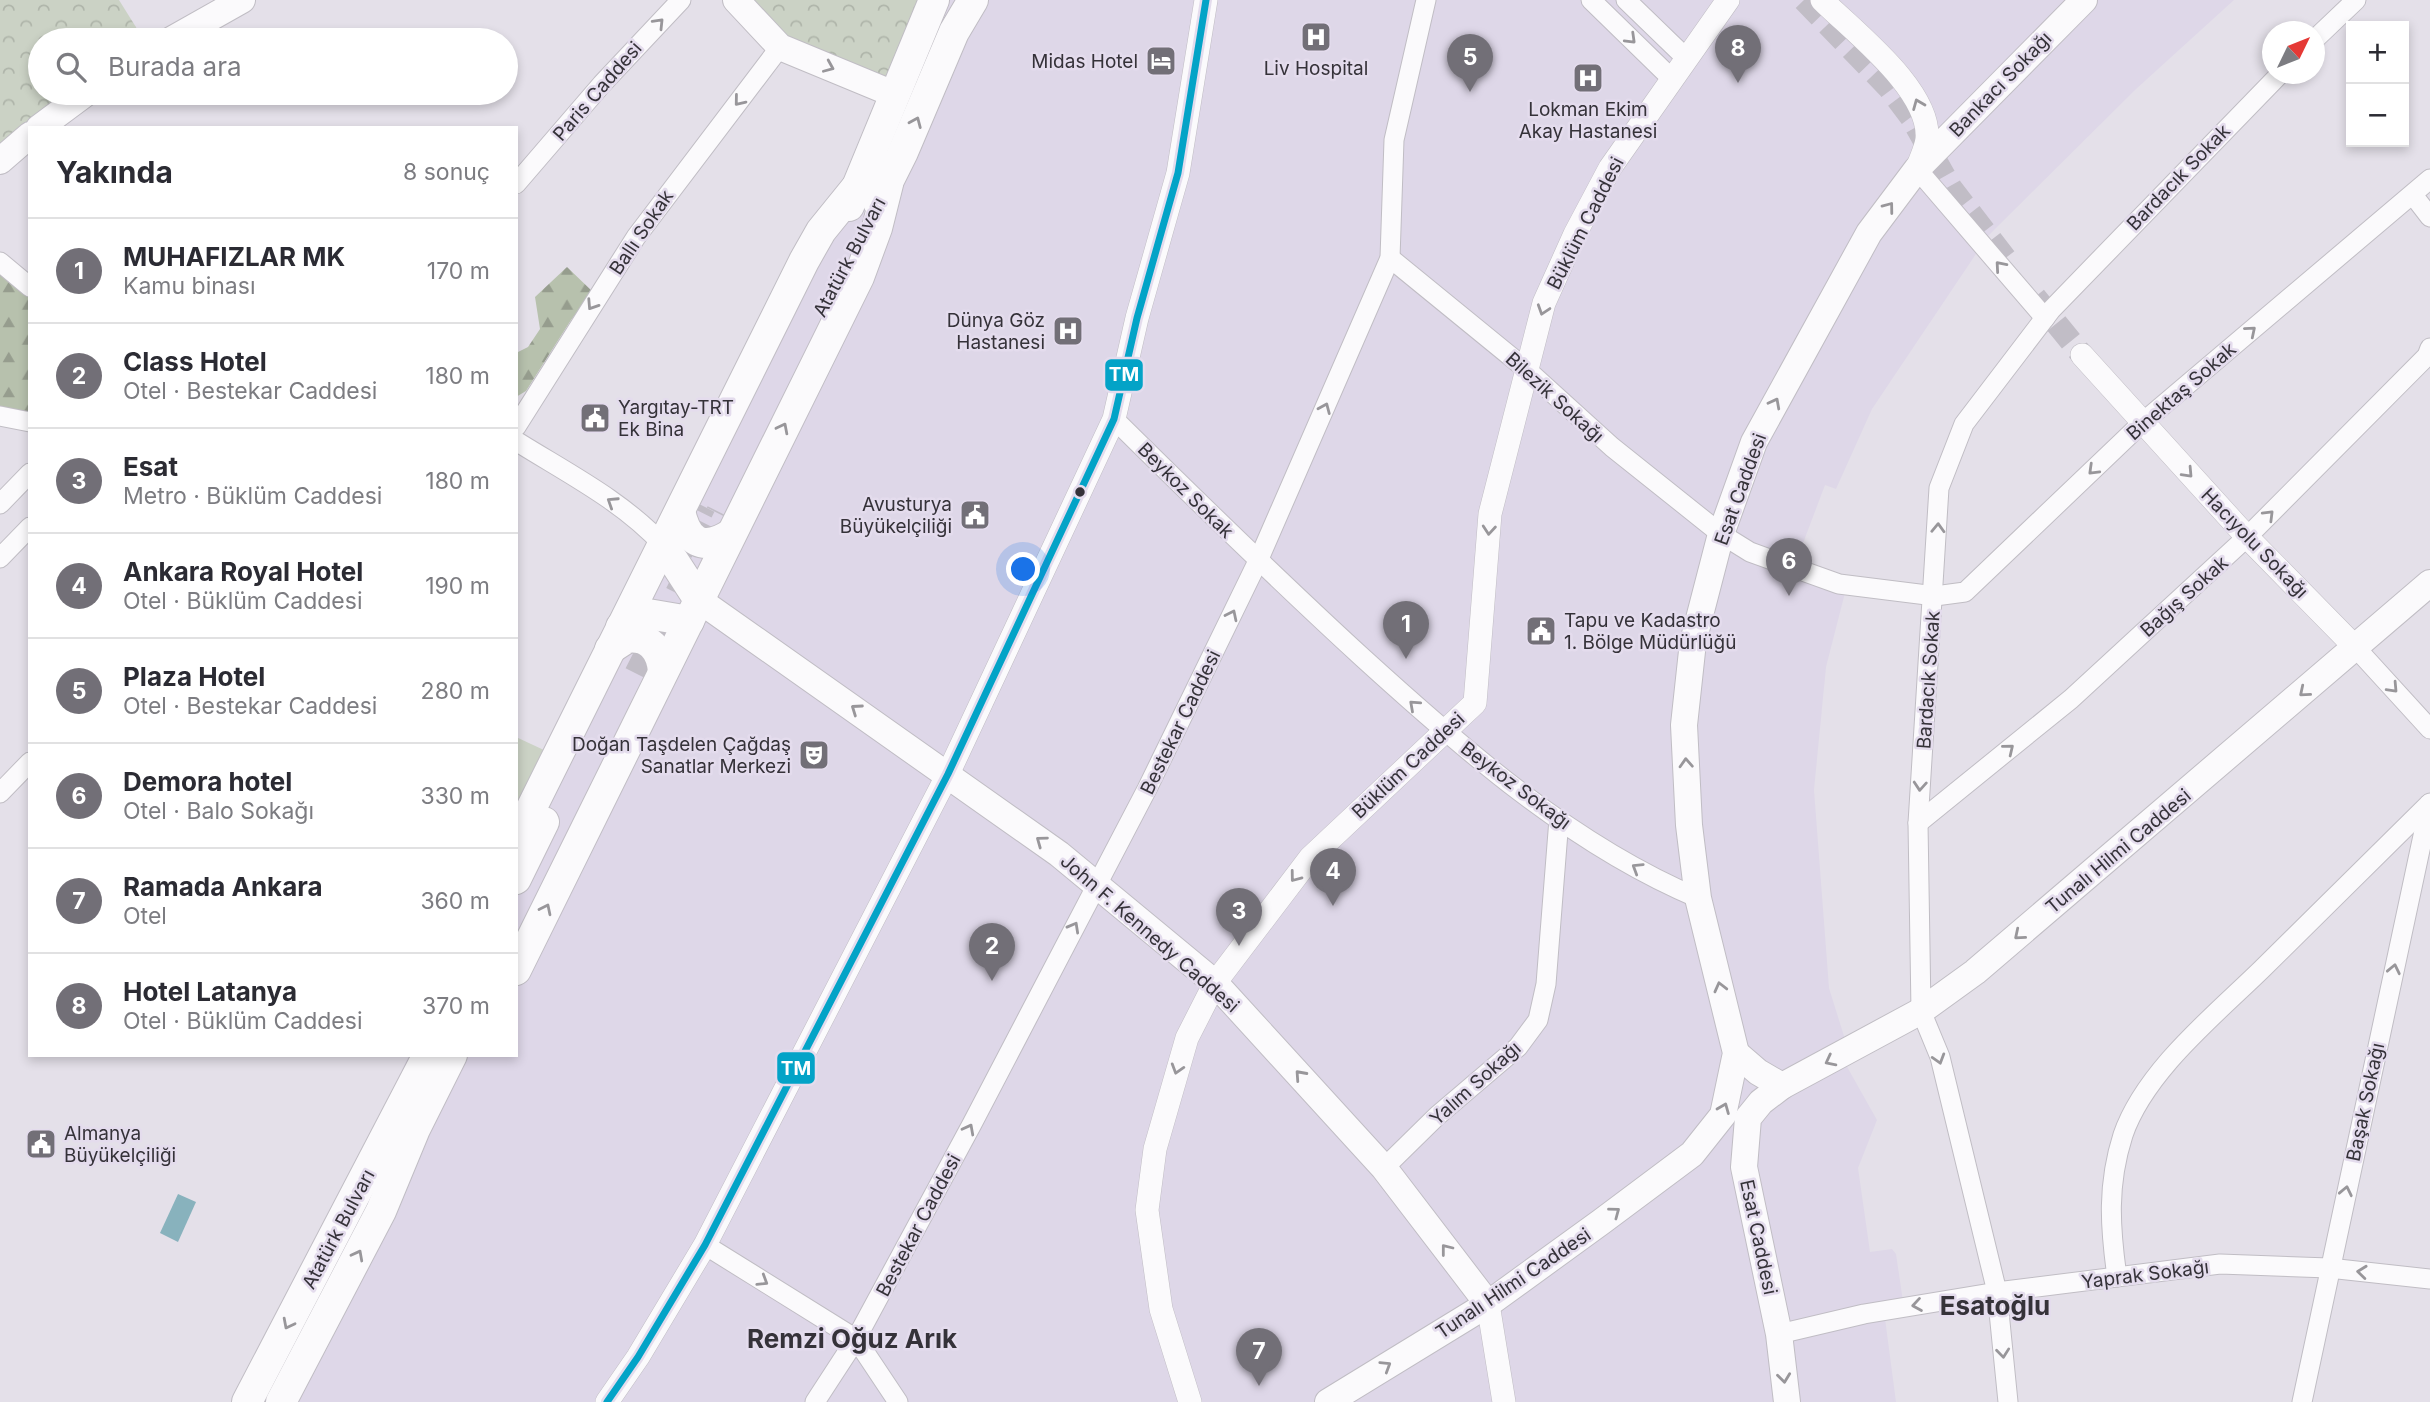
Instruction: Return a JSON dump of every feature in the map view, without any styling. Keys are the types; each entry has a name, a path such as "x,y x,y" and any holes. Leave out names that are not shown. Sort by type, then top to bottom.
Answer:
{"main road":[{"path":"192,28 242,0"},
{"path":"736,0 780,47 896,95"},
{"name":"Atatürk Bulvarı","path":"708,516 804,261 821,231 855,189 934,0"},
{"path":"954,32 958,0"},
{"name":"Atatürk Bulvarı","path":"708,516 859,277 877,228 888,184 954,32 973,0"},
{"name":"Bankacı Sokağı","path":"1917,169 2084,0"},
{"path":"42,126 70,105"},
{"path":"0,161 28,137"},
{"name":"Esat Caddesi","path":"1736,1053 1698,898 1689,825 1684,724 1693,642 1721,534 1754,442 1869,233 1917,169"},
{"path":"518,919 631,657 663,545 708,516"},
{"path":"518,836 631,657 694,610 708,516"},
{"path":"663,545 694,610"},
{"name":"Tunalı Hilmi Caddesi","path":"1782,1086 1921,1011 1975,972 2430,583"},
{"path":"518,965 648,614 694,610"},
{"name":"John F. Kennedy Caddesi","path":"694,610 948,774 1097,885 1214,983 1384,1168 1488,1304"},
{"path":"518,875 631,657"},
{"path":"1736,1053 1758,1072 1782,1086"},
{"name":"Tunalı Hilmi Caddesi","path":"1328,1402 1488,1304 1692,1154 1723,1115 1736,1053"},
{"path":"353,1198 372,1134 408,1057"},
{"name":"Atatürk Bulvarı","path":"247,1402 427,1057"},
{"name":"Atatürk Bulvarı","path":"281,1402 381,1210 415,1129 451,1057"},
{"path":"381,1210 422,1155 473,1057"},
{"name":"Esat Caddesi","path":"1782,1086 1761,1102 1748,1118 1744,1167 1779,1334 1787,1402"},
{"path":"1692,1154 1720,1155 1744,1167"}],"street":[{"name":"Paris Caddesi","path":"518,182 602,84 681,0"},
{"path":"607,1402 705,1245 948,774 1114,419 1137,318 1178,173 1206,0"},
{"name":"Bestekar Caddesi","path":"815,1402 856,1339 1097,885 1258,561 1390,258 1394,140 1426,0"},
{"path":"1591,0 1671,78"},
{"path":"1626,0 1686,58"},
{"name":"Büklüm Caddesi","path":"1189,1402 1161,1310 1147,1210 1155,1149 1186,1038 1214,983 1310,858 1475,703 1490,514 1544,303 1575,234 1610,168 1728,0"},
{"name":"Esat Caddesi","path":"1822,0 1913,92 1922,112 1927,138 1917,169"},
{"path":"2325,30 2356,0"},
{"name":"Ballı Sokak","path":"518,424 636,237 780,47"},
{"name":"Bardacık Sokak","path":"2008,1402 1997,1292 1940,1057 1921,1011 1917,822 1935,596 1939,488 1964,424 2045,318 2222,130 2270,84"},
{"path":"1917,169 2045,318"},
{"name":"Binektaş Sokak","path":"1935,596 1965,592 2142,423 2430,180"},
{"path":"2413,195 2430,217"},
{"name":"Bilezik Sokağı","path":"1390,258 1526,369 1612,447 1721,534 1750,552 1839,584 1935,596"},
{"path":"0,262 28,285"},
{"name":"Bağış Sokak","path":"1917,822 2071,699 2248,537 2427,356 2430,348"},
{"name":"Hacıyolu Sokağı","path":"2082,355 2248,537 2430,729"},
{"path":"0,416 28,422"},
{"name":"Beykoz Sokak","path":"1114,419 1258,561"},
{"path":"518,443 617,505 647,527 663,545"},
{"path":"0,504 28,475"},
{"path":"0,558 28,529"},
{"name":"Beykoz Sokağı","path":"1258,561 1443,731 1559,819 1659,882 1698,898"},
{"path":"0,793 28,764"},
{"path":"2117,1277 2109,1221 2113,1176 2124,1133 2148,1087 2193,1037 2430,804"},
{"name":"Başak Sokağı","path":"2302,1402 2430,804"},
{"name":"Yalım Sokağı","path":"1384,1168 1437,1116 1518,1047 1538,1020 1546,984 1559,819"},
{"path":"705,1245 856,1339 898,1402"},
{"name":"Yaprak Sokağı","path":"1779,1334 1864,1314 1997,1292 2220,1264 2329,1268 2430,1279"},
{"name":"John F. Kennedy Caddesi","path":"1488,1304 1504,1402"}],"shaded area":[{"path":"934,0 2234,0 2135,90 1988,236 1872,409 1836,489 1825,485 1794,567 1847,585 1826,667 1814,790 1829,988 1849,1052 1841,1056 1877,1120 1858,1168 1870,1252 1892,1249 1896,1254 1904,1308 1884,1311 1896,1402 247,1402 408,1057 518,1057 518,835"}],"green space":[{"path":"0,0 119,0 136,28 28,28 28,105 50,105 0,143"},
{"path":"736,0 934,0 896,95 780,47"},
{"path":"0,262 28,285 28,422 0,416"},
{"path":"567,267 593,292 571,320 526,391 518,396 518,352 528,347 540,329 535,297"},
{"path":"518,738 546,751 518,812"}],"water":[{"path":"178,1194 196,1202 178,1242 160,1233"}],"tunnel":[{"path":"1804,0 1889,88 1911,117 1951,188 2012,267"},
{"path":"2035,297 2082,355"},
{"path":"678,551 701,505"},
{"path":"639,675 721,513"}],"transit line":[{"name":"TM","path":"607,1402 638,1357 705,1245 948,774 1114,419 1137,318 1178,173 1206,0"}],"place":[{"name":"Liv Hospital","path":"1316,37"},
{"name":"Midas Hotel","path":"1161,61"},
{"name":"Lokman Ekim Akay Hastanesi","path":"1588,78"},
{"name":"Hotel Latanya","path":"1738,83"},
{"name":"Plaza Hotel","path":"1470,92"},
{"name":"Dünya Göz Hastanesi","path":"1068,331"},
{"name":"Yargıtay-TRT Ek Bina","path":"595,418"},
{"name":"Avusturya Büyükelçiliği","path":"975,515"},
{"name":"Demora hotel","path":"1789,596"},
{"name":"Tapu ve Kadastro 1. Bölge Müdürlüğü","path":"1541,631"},
{"name":"MUHAFIZLAR MK","path":"1406,659"},
{"name":"Doğan Taşdelen Çağdaş Sanatlar Merkezi","path":"814,755"},
{"name":"Ankara Royal Hotel","path":"1333,906"},
{"name":"Esat","path":"1239,946"},
{"name":"Class Hotel","path":"992,981"},
{"name":"Almanya Büyükelçiliği","path":"41,1144"},
{"name":"Ramada Ankara","path":"1259,1386"}],"district":[{"name":"Esatoğlu","path":"1995,1306"},
{"name":"Remzi Oğuz Arık","path":"852,1339"}]}
